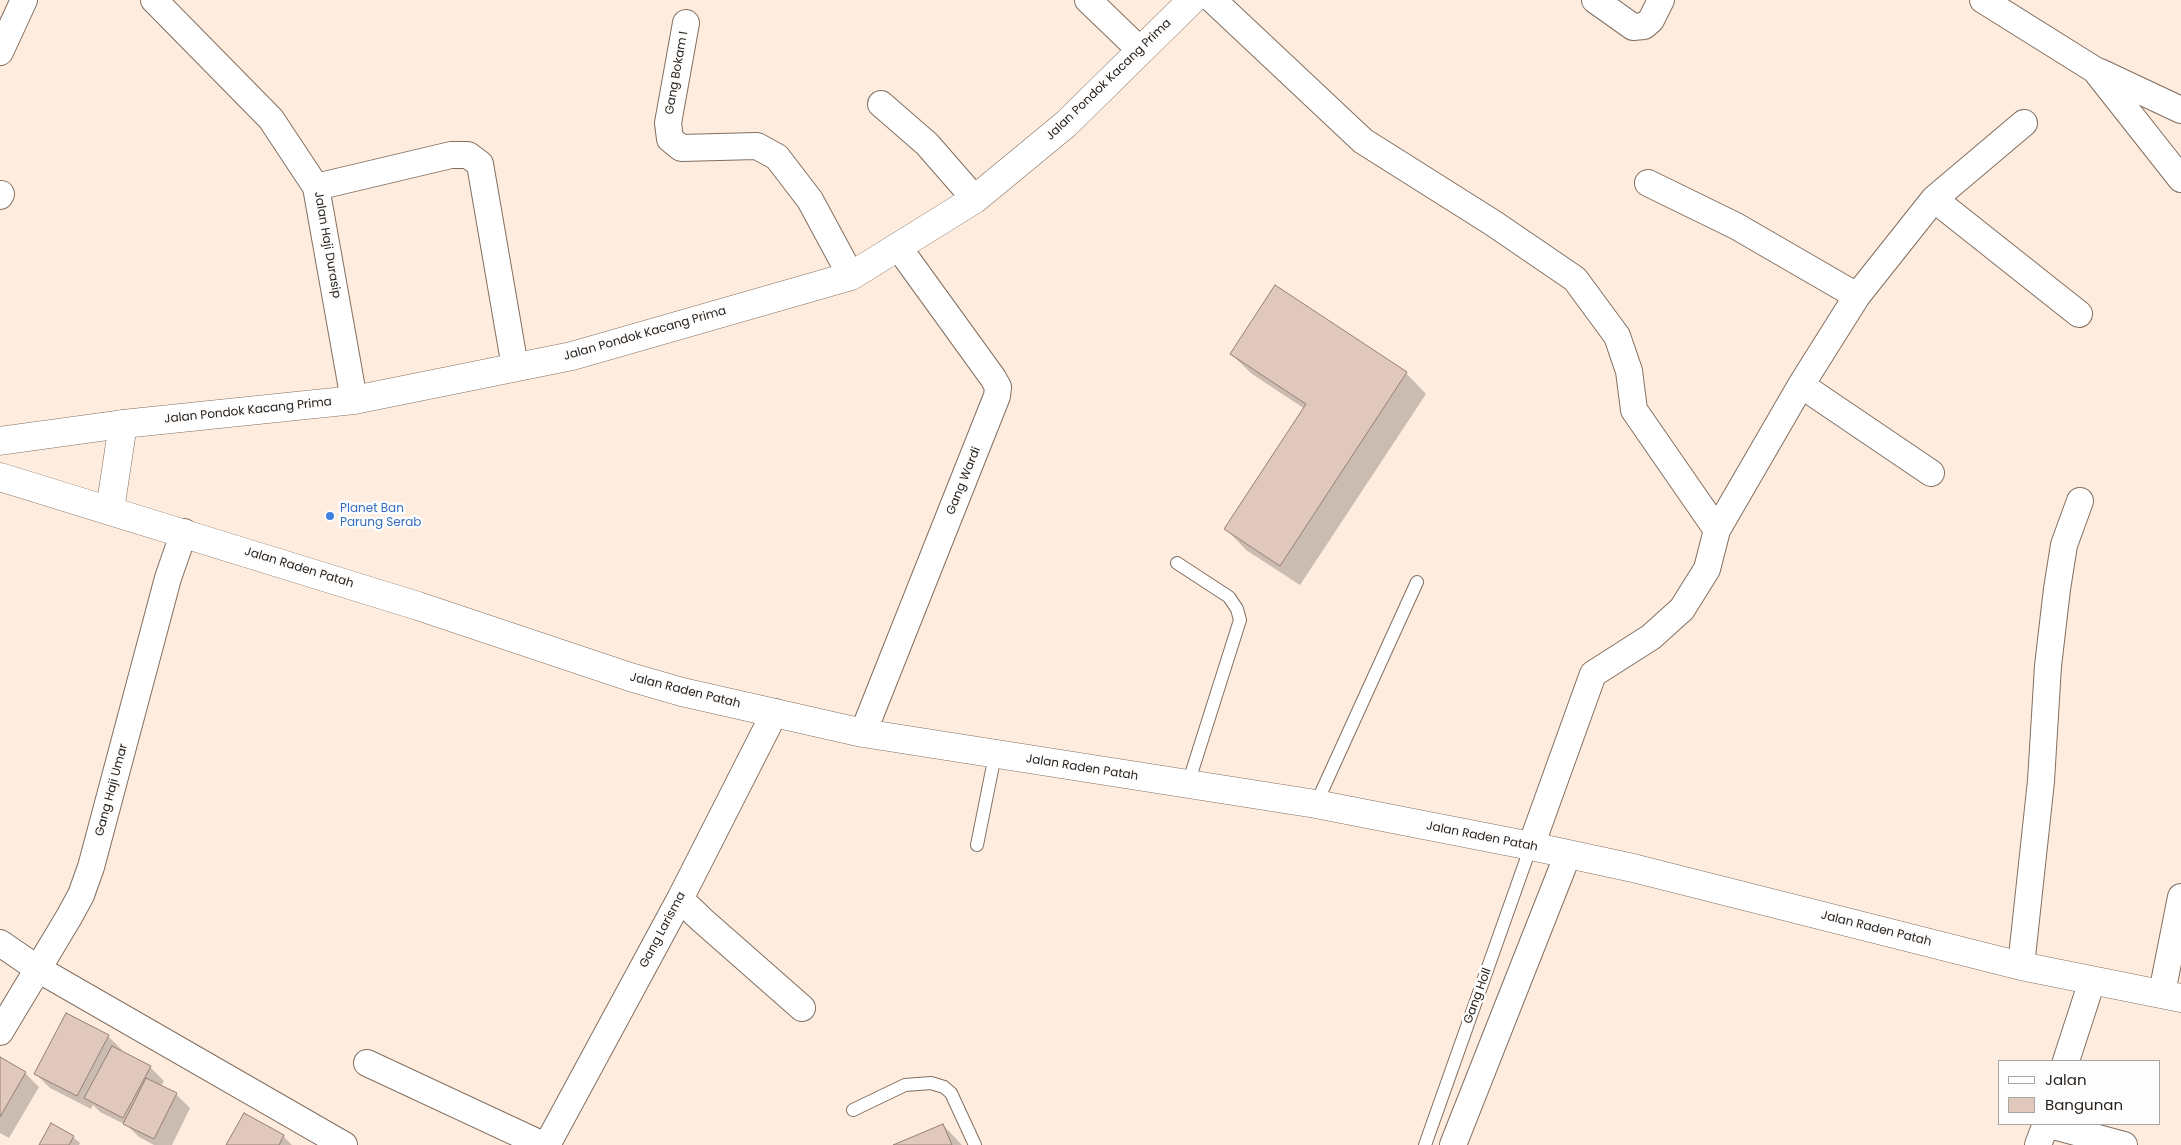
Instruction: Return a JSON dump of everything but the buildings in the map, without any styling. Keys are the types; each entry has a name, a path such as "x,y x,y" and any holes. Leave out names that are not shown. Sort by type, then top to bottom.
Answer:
{"main road":[{"name":"Jalan Pondok Kacang Prima","path":"0,441 123,424 354,400 572,356 851,276 899,248 975,199 1066,124 1192,0"},
{"path":"110,510 123,424"},
{"name":"Jalan Raden Patah","path":"0,477 184,532 418,606 630,678 682,692 863,733 1316,804 1531,846 1632,868 2021,966 2172,996"}],"street":[{"path":"0,52 24,0"},
{"name":"Jalan Haji Durasip","path":"154,0 271,119 316,187 354,400"},
{"path":"1088,0 1140,50"},
{"path":"1213,0 1364,141 1493,223 1575,279 1617,336 1629,371 1634,410 1717,530"},
{"path":"1594,0 1633,28 1644,26 1651,20 1661,0"},
{"path":"1983,0 2095,70 2181,110"},
{"name":"Gang Bokam I","path":"686,23 668,123 670,139 680,148 757,146 777,157 810,200 851,276"},
{"path":"2095,70 2181,179"},
{"path":"881,104 927,144 975,199"},
{"path":"1531,846 1594,674 1638,647 1682,609 1707,569 1717,530 1801,385 1857,296 1934,199 2024,124"},
{"path":"316,187 451,155 468,155 480,164 515,367"},
{"path":"1648,183 1736,226 1857,296"},
{"path":"1934,199 2079,314"},
{"name":"Gang Wardi","path":"863,733 998,396 998,387 993,378 899,248"},
{"path":"1801,385 1931,473"},
{"path":"2021,966 2041,781 2048,666 2057,589 2064,545 2080,501"},
{"name":"Gang Haji Umar","path":"0,1032 81,895 91,866 168,578 184,532"},
{"name":"Gang Larisma","path":"547,1145 680,899 775,712"},
{"path":"1453,1145 1568,854"},
{"path":"2172,996 2181,897"},
{"path":"680,899 802,1008"},
{"path":"0,943 38,969 344,1145"},
{"path":"2066,1060 2092,981"},
{"path":"367,1063 543,1145"},
{"path":"2038,1145 2046,1125"},
{"path":"2050,1125 2124,1145"}],"lane":[{"path":"1177,563 1229,597 1237,609 1240,620 1188,784"},
{"path":"1316,804 1417,582"},
{"path":"977,845 995,755"},
{"name":"Gang Holl","path":"1425,1145 1531,846"},
{"path":"853,1110 905,1085 932,1083 944,1087 951,1093 975,1145"}],"place":[{"name":"Planet Ban Parung Serab","path":"330,516"}]}
